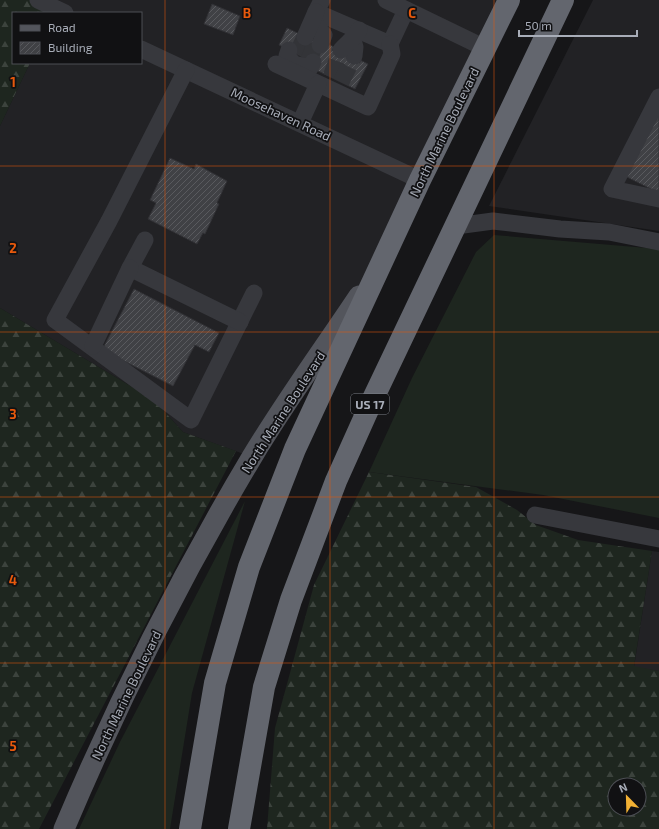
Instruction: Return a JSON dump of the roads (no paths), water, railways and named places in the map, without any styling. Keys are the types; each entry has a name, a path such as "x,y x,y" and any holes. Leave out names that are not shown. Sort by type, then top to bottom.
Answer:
{"highway":[{"name":"North Marine Boulevard","path":"385,255 420,180 509,0"},
{"name":"US 17","path":"239,829 264,687 291,600 336,481 563,0"},
{"path":"190,829 215,683 249,567 295,449 385,255"}],"main road":[{"name":"North Marine Boulevard","path":"64,829 134,674 173,598 252,457 385,255"}],"street":[{"path":"38,0 63,12"},
{"path":"386,0 485,48"},
{"path":"296,60 368,107 392,54 390,44 406,10"},
{"path":"317,11 352,44 390,44"},
{"path":"317,11 324,35 309,39 300,26 317,11"},
{"name":"Moosehaven Road","path":"142,49 420,180"},
{"path":"186,70 109,221 55,320 93,346 191,420 254,293"},
{"path":"300,123 331,84"},
{"path":"659,98 612,188 659,199"},
{"path":"456,226 492,221 560,229 609,232 655,241"},
{"path":"93,346 145,240"},
{"path":"130,268 240,322"},
{"path":"535,515 659,539"}],"tunnel":[{"path":"297,54 305,37"},
{"path":"309,60 316,42"},
{"path":"331,77 341,50"},
{"path":"341,82 354,56"}]}
